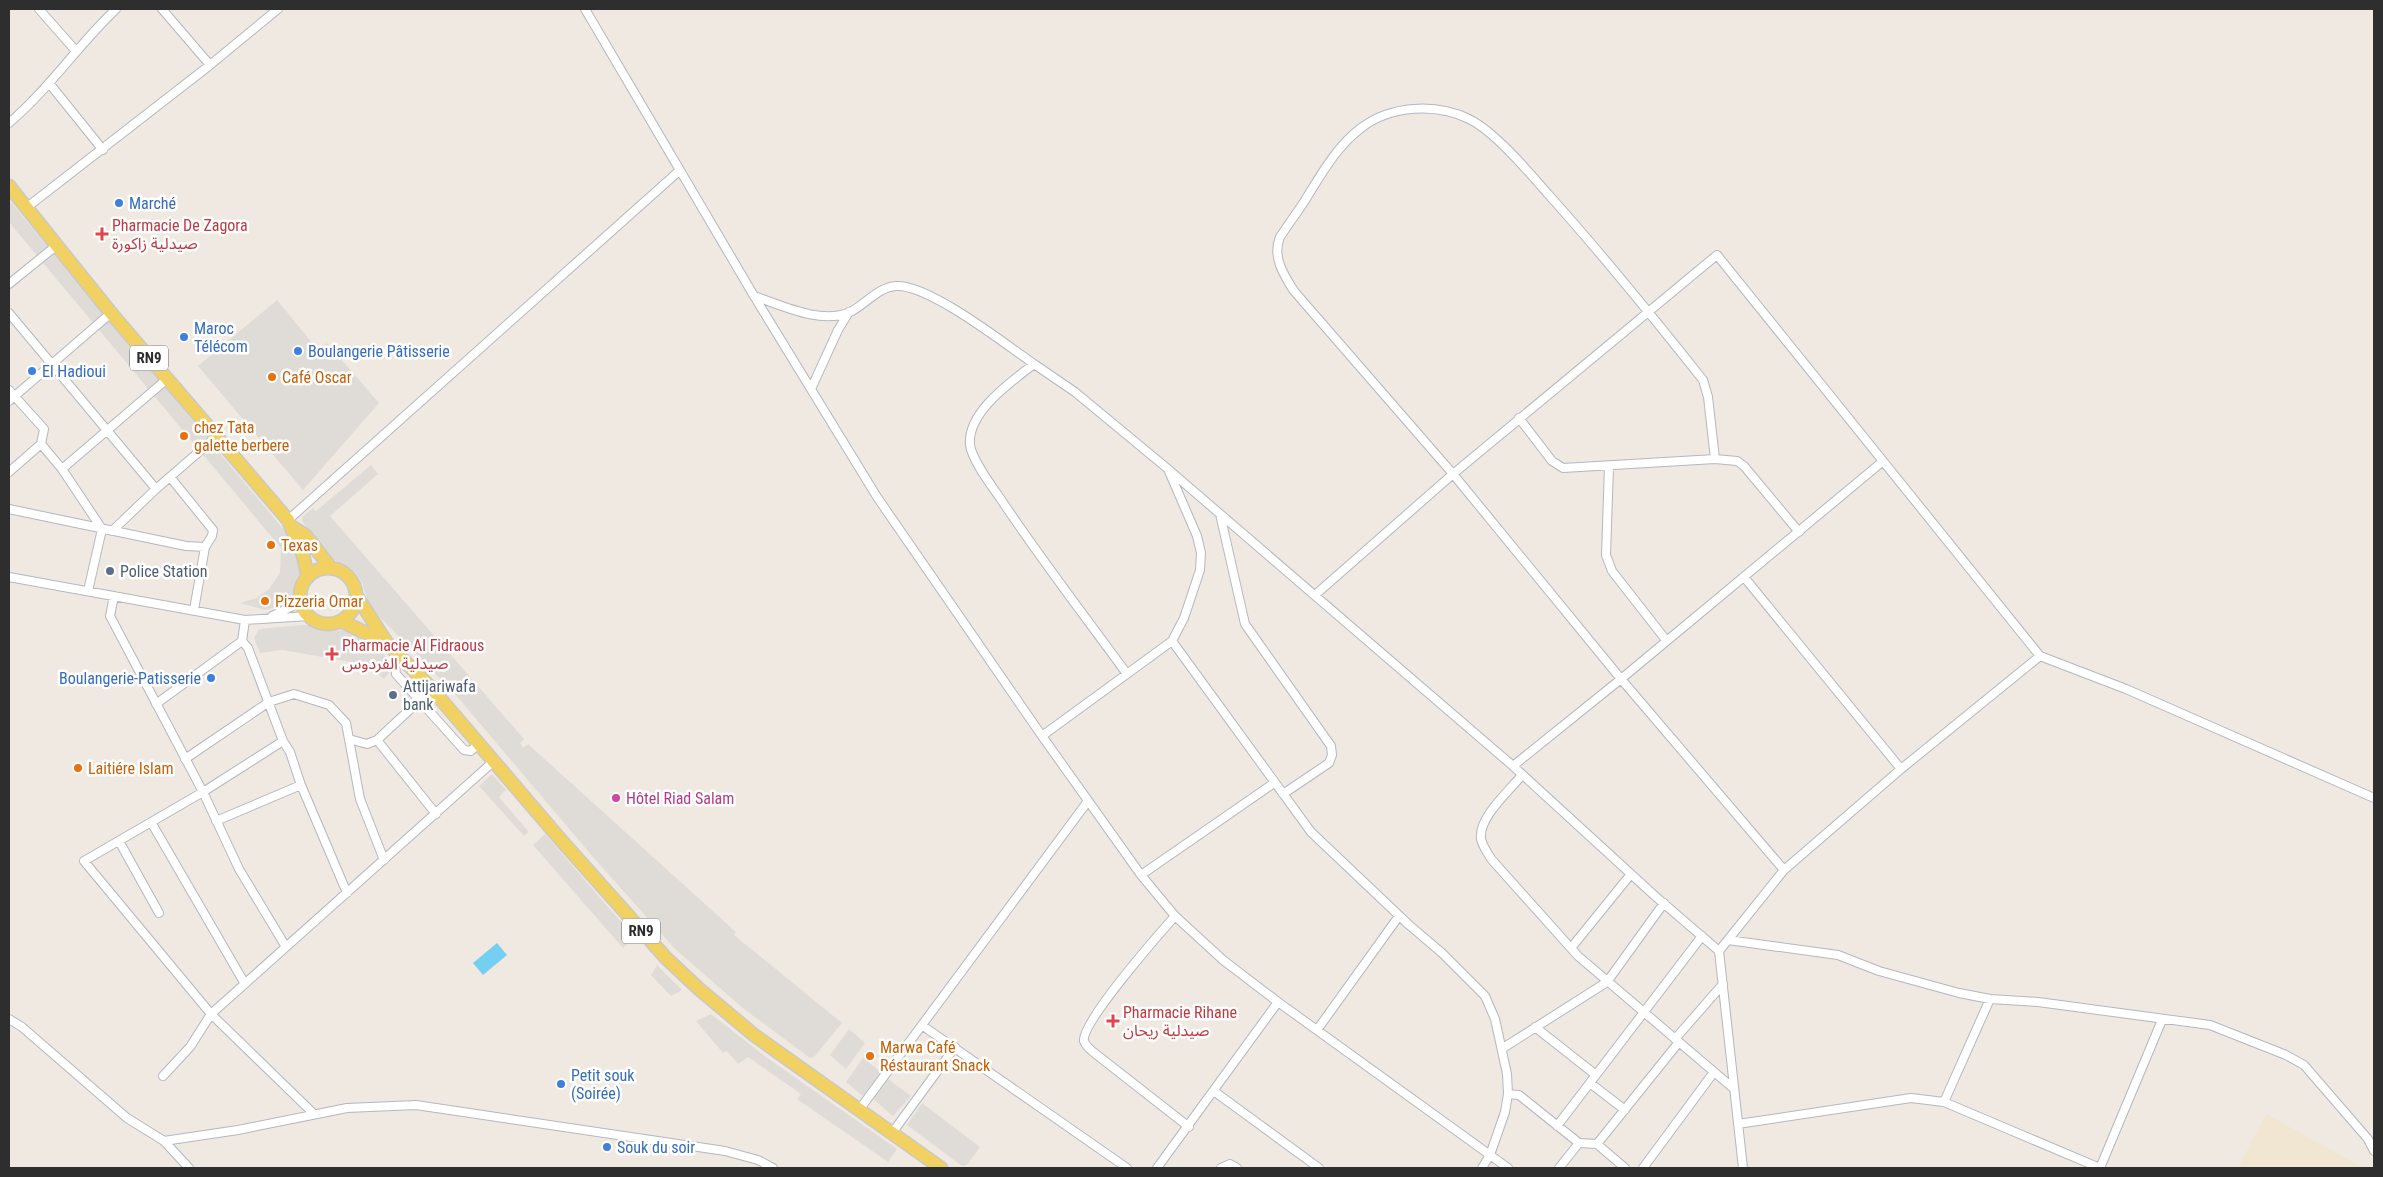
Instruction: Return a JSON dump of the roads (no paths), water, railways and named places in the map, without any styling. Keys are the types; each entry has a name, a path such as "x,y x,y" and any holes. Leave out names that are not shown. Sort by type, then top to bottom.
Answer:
{"main road":[{"name":"RN9","path":"9,186 111,313 290,524 305,535 331,568 346,574 351,580 356,595 387,643 432,689 639,930 682,974 754,1035 941,1168"},
{"name":"RN9","path":"290,524 303,555 308,577"},
{"path":"309,616 300,599 303,584 308,577 322,569 331,568"},
{"path":"341,621 352,610 356,595"},
{"name":"RN9","path":"309,616 324,624 341,621 387,643"}],"street":[{"path":"40,9 76,50"},
{"path":"9,123 49,83 76,50 116,9"},
{"path":"162,9 210,65"},
{"path":"26,208 103,150 278,9"},
{"path":"585,9 679,172 877,497 1042,736 1142,875 1175,916 1223,960 1278,1002 1508,1168"},
{"path":"49,83 103,150"},
{"path":"1715,459 1708,397 1703,380 1618,273 1519,161 1470,120 1450,111 1414,107 1362,127 1334,154 1280,237 1276,246 1278,261 1286,279 1299,298 1346,349 1453,474 1621,679 1784,870"},
{"path":"290,524 679,172"},
{"path":"9,284 57,245"},
{"path":"1315,596 1519,418 1717,255 2040,656 2126,689 2374,798"},
{"path":"754,296 814,314 832,316 849,312 883,289 895,286 921,291 944,304 1075,392 1168,468 1513,766 1631,874 1719,951 1724,984 1733,1088 1744,1168"},
{"path":"9,312 156,489"},
{"path":"812,389 838,330 849,312"},
{"path":"9,472 41,444 44,429 10,396 52,364 111,313"},
{"path":"1034,364 988,404 975,422 970,446 983,472 1012,516 1127,674"},
{"path":"62,469 168,379"},
{"path":"1519,418 1558,466 1563,468 1715,459 1737,461 1744,466 1798,532"},
{"path":"112,531 156,489 216,437"},
{"path":"41,444 62,469 102,529 88,591"},
{"path":"1513,766 1621,679 1882,462"},
{"path":"1609,466 1606,555 1608,563 1612,571 1666,640"},
{"path":"1042,736 1172,641 1184,618 1200,570 1201,553 1197,536 1168,468"},
{"path":"170,477 213,530 212,536 205,546 194,610"},
{"path":"9,509 186,546 205,546"},
{"path":"1220,514 1246,624 1330,746 1332,755 1329,763 1283,794"},
{"path":"9,577 245,620 309,616"},
{"path":"1744,577 1901,768"},
{"path":"114,596 110,616 203,792 239,869 286,947"},
{"path":"270,617 291,607 300,599"},
{"path":"156,704 242,641 245,620"},
{"path":"242,641 248,648 283,741 290,752 301,785 347,893"},
{"path":"1172,641 1274,783 1323,845 1442,953 1485,996 1495,1020 1503,1048 1508,1094 1499,1133 1490,1155 1482,1168"},
{"path":"1719,951 1784,870 1901,768 2040,656"},
{"path":"402,658 396,664 395,671 464,750 471,752 479,744"},
{"path":"349,739 367,744 377,740 432,689"},
{"path":"185,759 269,702 294,694 329,705 346,722 351,759 360,799 384,860"},
{"path":"377,740 436,814"},
{"path":"283,741 203,792 84,861 211,1014 314,1114"},
{"path":"163,1076 190,1047 211,1014 494,761"},
{"path":"1522,774 1483,822 1481,830 1483,846 1492,860 1571,948 1607,982 1733,1088"},
{"path":"1142,875 1274,783"},
{"path":"216,821 301,785"},
{"path":"859,1110 1088,801"},
{"path":"151,822 244,984"},
{"path":"119,841 159,913"},
{"path":"1571,948 1631,874"},
{"path":"1503,1048 1607,982 1664,903"},
{"path":"1175,916 1134,964 1093,1020 1086,1031 1084,1041 1088,1048 1097,1056 1190,1126"},
{"path":"1317,1030 1400,916"},
{"path":"1557,1126 1702,936"},
{"path":"1728,940 1838,955 1885,972 1959,993 1990,999 2038,1002 2162,1020 2199,1022 2210,1025 2286,1055 2304,1065 2368,1139 2374,1151"},
{"path":"1597,1144 1724,984"},
{"path":"1944,1102 1990,999"},
{"path":"1158,1168 1215,1092 1278,1002"},
{"path":"9,1019 22,1027 127,1118 164,1141 189,1168"},
{"path":"1738,1124 1911,1098 1944,1102 2100,1168 2162,1020"},
{"path":"923,1026 1127,1168"},
{"path":"1535,1027 1596,1075"},
{"path":"892,1133 955,1047"},
{"path":"1643,1168 1714,1072"},
{"path":"1590,1083 1625,1110"},
{"path":"1215,1092 1319,1168"},
{"path":"1508,1094 1519,1095 1579,1143 1597,1144 1625,1168"},
{"path":"164,1141 238,1130 314,1114 386,1105 416,1105 725,1151 758,1160 773,1168"},
{"path":"1559,1168 1579,1143"},
{"path":"1221,1168 1230,1164 1237,1168"}],"water":[{"path":"497,943 507,955 483,975 473,963"}],"place":[{"name":"Marché","path":"119,203"},
{"name":"Pharmacie De Zagora صيدلية زاكورة","path":"102,234"},
{"name":"Maroc Télécom","path":"184,337"},
{"name":"Boulangerie Pâtisserie","path":"298,351"},
{"name":"El Hadioui","path":"32,371"},
{"name":"Café Oscar","path":"272,377"},
{"name":"chez Tata galette berbere","path":"184,436"},
{"name":"Texas","path":"271,545"},
{"name":"Police Station","path":"110,571"},
{"name":"Pizzeria Omar","path":"265,601"},
{"name":"Pharmacie Al Fidraous صيدلية الفردوس","path":"332,654"},
{"name":"Boulangerie-Patisserie","path":"211,678"},
{"name":"Attijariwafa bank","path":"393,695"},
{"name":"Laitiére Islam","path":"78,768"},
{"name":"Hôtel Riad Salam","path":"616,798"},
{"name":"Pharmacie Rihane صيدلية ريحان","path":"1113,1021"},
{"name":"Marwa Café Réstaurant Snack","path":"870,1056"},
{"name":"Petit souk (Soirée)","path":"561,1084"},
{"name":"Souk du soir","path":"607,1147"}]}
